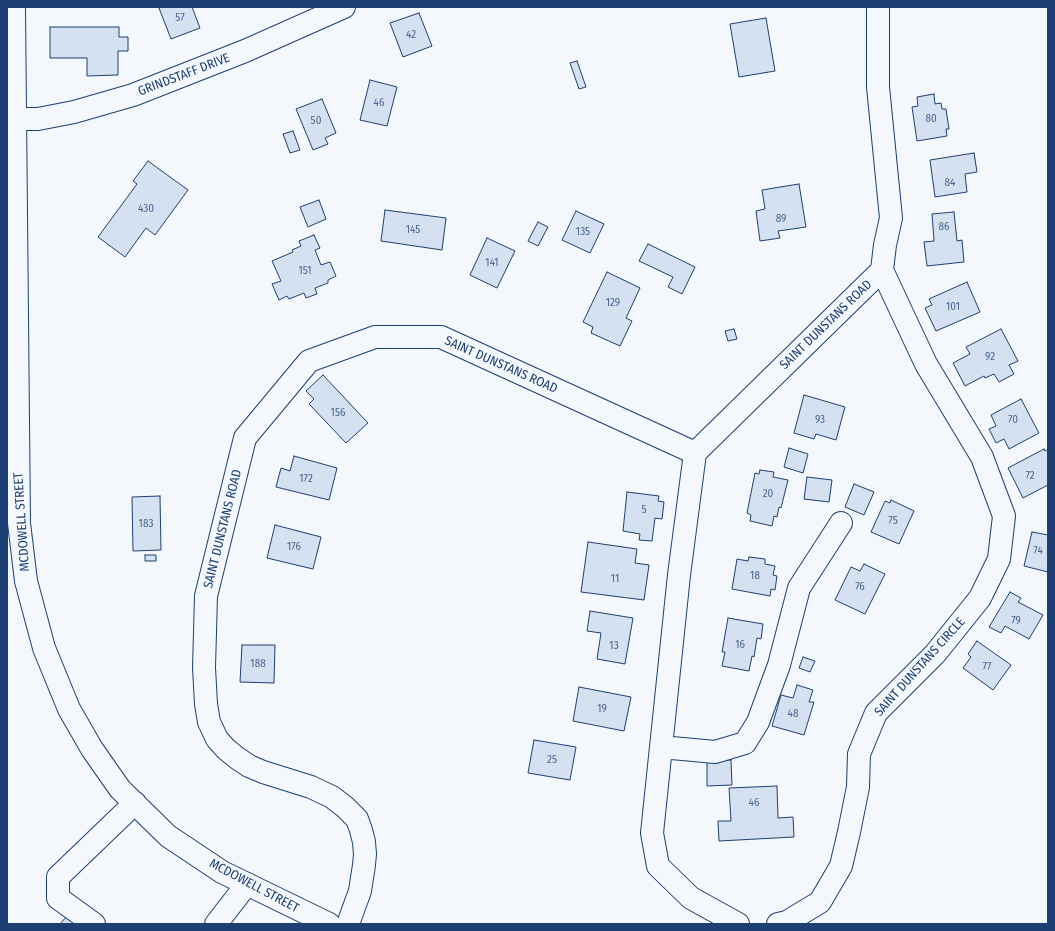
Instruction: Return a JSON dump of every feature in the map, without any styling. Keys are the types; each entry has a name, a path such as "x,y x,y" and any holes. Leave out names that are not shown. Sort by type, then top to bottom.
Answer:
{"street":[{"name":"GRINDSTAFF DRIVE","path":"16,119 38,119 67,113 133,95 246,51 344,7"},
{"name":"SAINT DUNSTANS ROAD","path":"348,924 360,891 365,860 364,842 357,818 332,797 311,787 262,772 237,758 217,739 210,722 206,704 204,668 206,596 245,438 309,361 375,337 441,337 695,453 882,270 885,245 891,218 878,88 878,7"},
{"name":"MCDOWELL STREET","path":"12,13 11,64 16,119 13,523 26,581 44,648 69,709 92,749 120,789 168,836 222,872 329,924"},
{"name":"SAINT DUNSTANS CIRCLE","path":"778,924 787,922 820,902 841,866 858,787 859,754 876,713 935,654 980,598 999,559 1004,516 982,457 926,364 882,270"},
{"path":"695,453 679,575 652,833 658,866 691,898 738,924"},
{"path":"661,747 715,752 745,743 758,722 779,665 799,588 841,523"},
{"path":"94,924 58,898 58,877 135,803"},
{"path":"216,924 247,884"}],"building":[{"path":"192,7 200,28 171,39 159,8"},
{"path":"419,13 432,46 403,57 390,23"},
{"path":"766,18 775,71 739,77 730,24"},
{"path":"50,27 119,27 119,37 128,37 128,51 118,51 118,75 87,76 87,58 50,58"},
{"path":"577,61 586,87 579,89 570,63"},
{"path":"370,80 397,87 387,126 360,120"},
{"path":"934,94 935,104 941,103 942,109 946,109 949,129 946,129 947,136 917,141 912,107 918,106 917,97"},
{"path":"322,99 336,133 325,138 328,144 313,150 296,109"},
{"path":"293,131 300,150 290,153 283,134"},
{"path":"974,153 977,172 965,174 967,192 935,197 930,160"},
{"path":"148,161 188,190 155,235 146,228 125,257 98,237 137,184 133,181"},
{"path":"799,184 806,227 778,231 780,238 760,241 756,211 765,209 762,190"},
{"path":"319,200 326,219 308,227 300,207"},
{"path":"385,210 446,218 442,250 381,241"},
{"path":"576,211 604,224 590,253 562,240"},
{"path":"954,212 957,241 962,240 964,262 927,266 924,242 934,241 932,214"},
{"path":"538,222 548,227 538,246 528,241"},
{"path":"314,235 320,248 315,250 321,265 330,262 336,276 328,280 328,283 315,288 317,294 306,298 304,293 289,299 287,296 279,300 272,284 281,281 272,261 293,252 292,250 301,246 299,241"},
{"path":"487,238 515,251 497,288 470,275"},
{"path":"648,244 695,267 682,294 668,287 673,277 639,261"},
{"path":"607,272 640,288 626,318 632,321 620,346 591,333 593,327 583,322"},
{"path":"967,282 980,312 936,331 925,308 932,305 929,299"},
{"path":"734,329 737,339 728,341 725,331"},
{"path":"1001,329 1018,361 1009,365 1014,374 999,382 994,374 985,378 984,376 965,386 953,363 970,354 966,347"},
{"path":"323,375 368,423 346,443 309,404 314,399 306,391"},
{"path":"804,395 845,407 836,440 816,434 814,439 794,433"},
{"path":"1021,399 1039,433 1009,449 1004,439 996,443 989,429 996,426 991,415"},
{"path":"789,448 808,454 803,473 784,467"},
{"path":"1044,449 1045,451 1048,449 1048,485 1023,498 1008,468"},
{"path":"294,456 337,468 329,500 276,487 281,468 290,471"},
{"path":"760,470 774,472 773,477 788,480 781,508 779,507 777,517 774,516 772,526 750,521 751,515 747,513 755,473 759,474"},
{"path":"807,477 832,480 829,502 804,499"},
{"path":"854,484 874,492 864,515 845,507"},
{"path":"627,492 659,496 658,501 664,502 662,519 655,518 652,541 639,540 640,534 623,531"},
{"path":"160,496 161,550 133,551 132,497"},
{"path":"891,500 914,511 899,544 871,532 885,501 890,503"},
{"path":"275,525 321,537 313,569 267,558"},
{"path":"1032,532 1048,535 1048,572 1024,566"},
{"path":"588,542 637,549 635,563 649,565 644,600 581,592"},
{"path":"145,555 156,555 156,561 145,561"},
{"path":"749,557 765,559 765,564 775,566 773,575 777,576 775,590 771,589 770,596 732,589 737,559 748,561"},
{"path":"864,564 885,574 865,614 835,600 851,567 860,571"},
{"path":"1010,592 1021,598 1018,602 1043,615 1029,639 1005,626 1001,633 989,627"},
{"path":"590,611 633,618 625,664 597,659 601,633 587,631"},
{"path":"728,618 763,624 761,639 757,638 754,657 752,656 749,671 722,666 725,652 722,652"},
{"path":"977,641 1011,665 993,690 963,668 971,657 968,654"},
{"path":"242,645 275,645 274,683 240,682"},
{"path":"803,657 815,661 810,672 799,668"},
{"path":"797,685 813,690 809,702 814,702 804,735 772,726 781,695 793,698"},
{"path":"579,687 631,697 624,731 573,721"},
{"path":"534,740 576,747 570,780 528,773"},
{"path":"731,760 732,785 707,786 707,761"},
{"path":"777,786 778,818 793,817 794,837 719,841 718,821 731,821 729,788"},
{"path":"67,916 76,924 60,924"}]}
